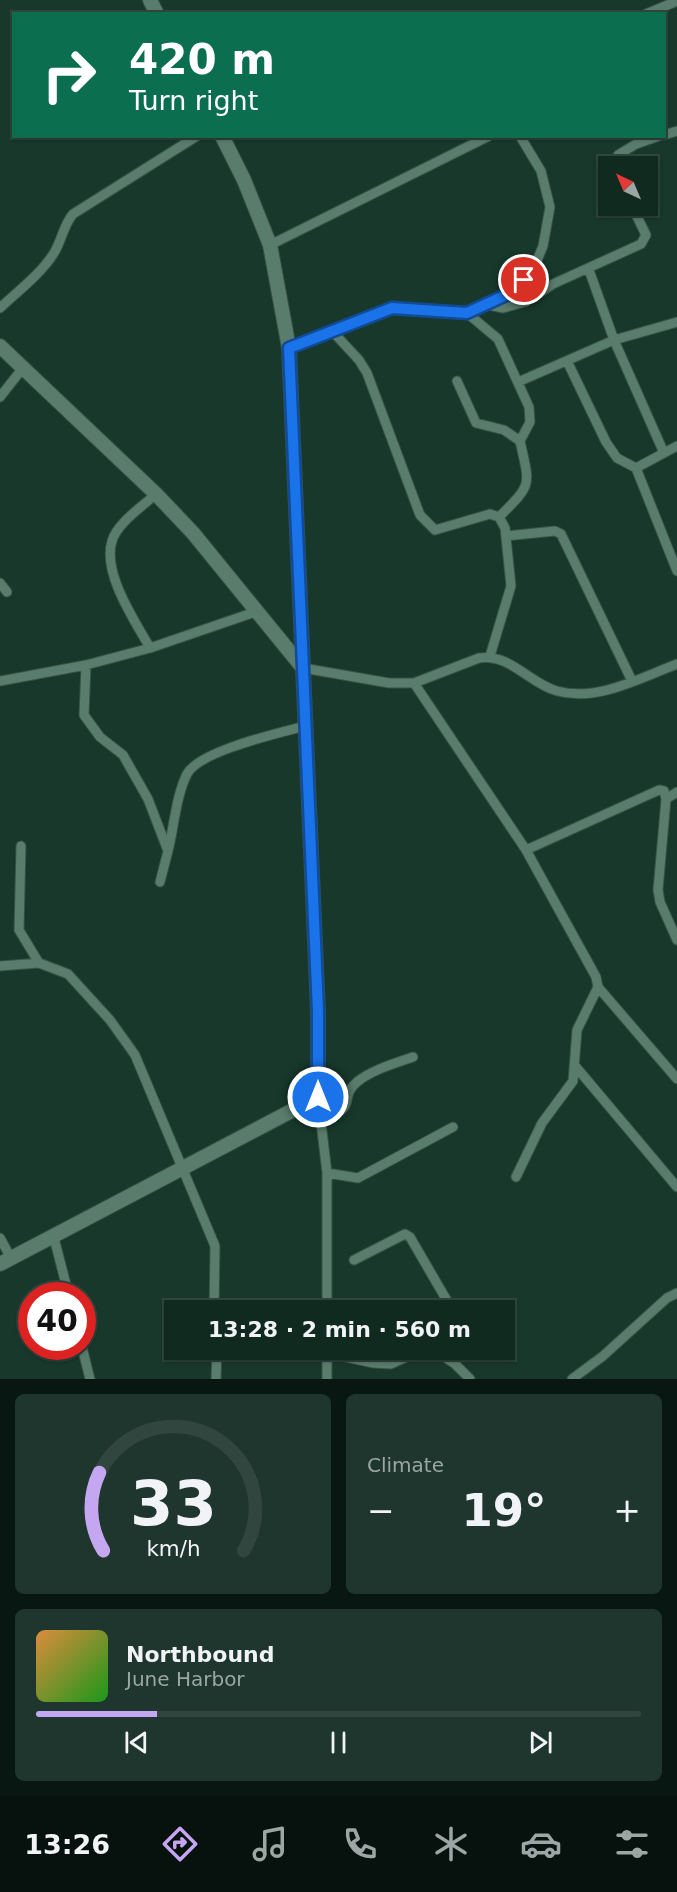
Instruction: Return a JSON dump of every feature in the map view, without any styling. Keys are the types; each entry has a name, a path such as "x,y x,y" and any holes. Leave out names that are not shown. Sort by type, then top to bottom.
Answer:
{"street":[{"path":"651,12 677,1"},
{"path":"0,308 56,251 65,224 73,214 194,138"},
{"path":"223,138 244,180 270,245 289,348 318,1011 318,1097 327,1173 327,1300"},
{"path":"270,245 485,138"},
{"path":"289,348 392,308 467,313 489,305 515,291 533,270 543,246 550,207 541,171 521,138"},
{"path":"618,156 636,144 653,138"},
{"path":"489,305 503,308 514,306 553,284 589,270 641,244 646,235 637,216"},
{"path":"589,270 614,340 664,453"},
{"path":"467,313 498,339 529,407 530,422 520,441 529,482 524,493 499,517"},
{"path":"518,382 614,340 677,322"},
{"path":"333,332 367,373 420,515 425,522 435,530 490,514 499,517"},
{"path":"0,346 156,494 193,533 255,612 303,668 389,683 414,683 490,656 556,691 584,694 603,692 677,664"},
{"path":"567,361 616,458 636,468 677,571"},
{"path":"0,397 22,369"},
{"path":"458,381 476,423 504,430 520,441"},
{"path":"636,468 677,446"},
{"path":"150,648 121,594 112,567 111,551 112,541 120,529 156,494"},
{"path":"490,656 511,586 506,536 499,517"},
{"path":"506,536 555,531 561,534 632,681"},
{"path":"0,583 6,591"},
{"path":"0,681 86,665 150,648 255,612"},
{"path":"86,665 84,715 100,737 123,755 148,799 168,851"},
{"path":"414,683 526,850 596,977 598,987 677,1079"},
{"path":"160,882 188,773 200,761 251,741 305,726"},
{"path":"526,850 659,790 664,791 666,799 657,890 677,940"},
{"path":"666,799 677,792"},
{"path":"21,846 19,930 39,963"},
{"path":"0,966 39,963 68,974 116,1029 135,1055 215,1246 214,1300"},
{"path":"516,1177 542,1123 573,1081 578,1030 598,987"},
{"path":"321,1119 340,1113 346,1107 351,1087 359,1080 413,1057"},
{"path":"576,1067 677,1187"},
{"path":"0,1238 5,1261 318,1097"},
{"path":"327,1173 358,1178 453,1127"},
{"path":"53,1234 65,1282"},
{"path":"354,1260 405,1234 414,1241 447,1300"},
{"path":"572,1379 603,1356 667,1298 677,1293"},
{"path":"85,1360 90,1379"},
{"path":"216,1379 217,1360"},
{"path":"327,1360 327,1379"},
{"path":"360,1360 391,1364 400,1360"},
{"path":"449,1360 470,1379"}],"route":[{"path":"318,1097 318,1011 289,348 392,308 467,313 489,305 515,291 524,280"}]}
